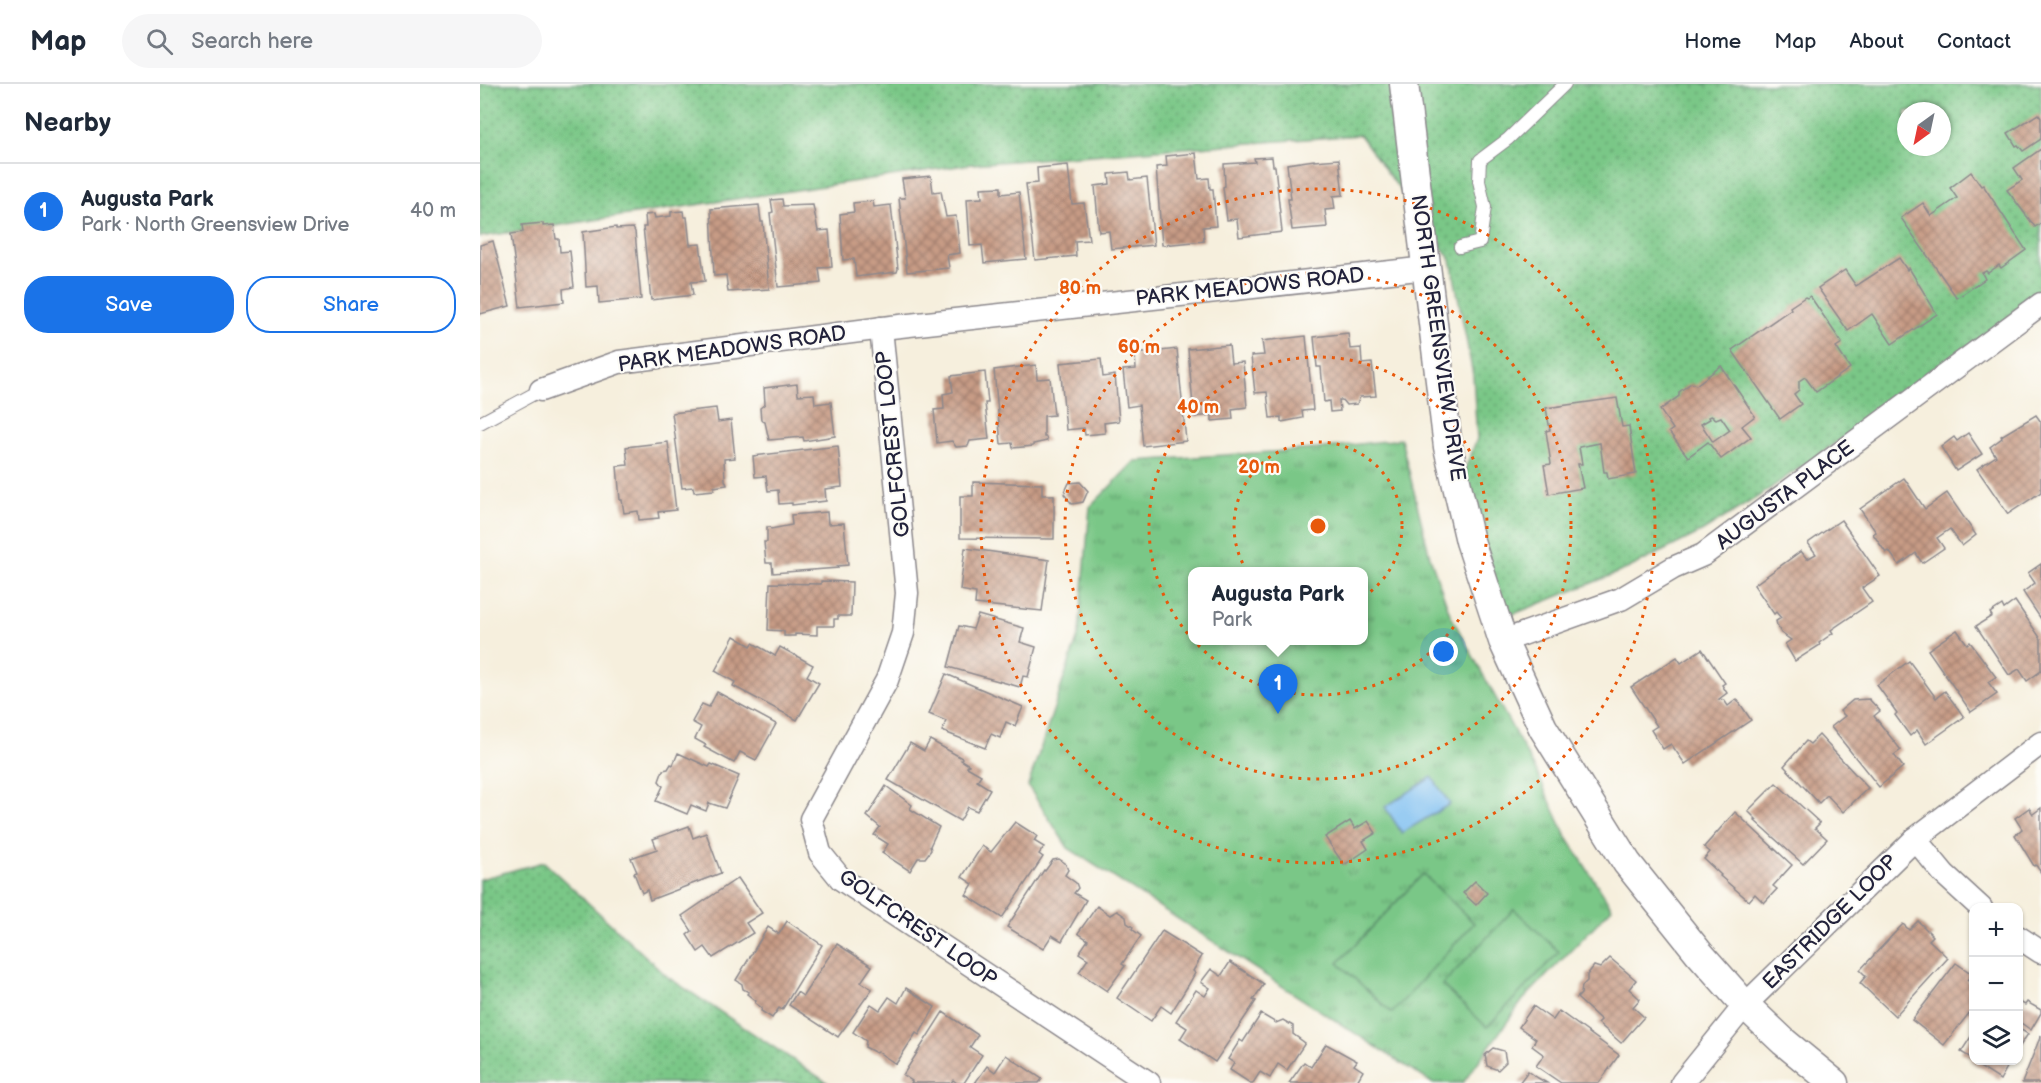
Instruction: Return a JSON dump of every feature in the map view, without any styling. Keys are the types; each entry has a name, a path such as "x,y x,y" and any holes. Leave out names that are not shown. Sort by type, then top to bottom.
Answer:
{"street":[{"name":"NORTH GREENSVIEW DRIVE","path":"1404,84 1448,447 1470,541 1503,641 1543,728 1627,863 1699,953 1745,1005 1784,1042 1834,1083"},
{"name":"PARK MEADOWS ROAD","path":"541,390 619,362 881,328 1427,268"},
{"name":"AUGUSTA PLACE","path":"1503,641 1620,599 1673,568 1703,555 2041,304"},
{"name":"GOLFCREST LOOP","path":"881,328 904,558 906,613 896,657 887,680 811,819 820,853 841,879 1149,1083"},
{"name":"EASTRIDGE LOOP","path":"1745,1005 1915,839 2041,743"},
{"name":"EASTRIDGE LOOP","path":"1915,839 1944,874 1976,903"},
{"path":"2023,940 2041,952"},
{"path":"1682,1083 1745,1005"}],"lane":[{"path":"1460,247 1480,242 1485,207 1479,181 1480,160 1508,139 1565,84"},
{"path":"480,423 541,390"}],"green space":[{"path":"480,84 2041,84 2041,301 1759,496 1703,531 1627,569 1496,621 1458,486 1477,439 1473,375 1451,260 1360,135 972,164 480,237"},
{"path":"1401,439 1430,557 1450,614 1537,773 1566,836 1612,908 1523,1000 1463,1083 1432,1083 1068,848 1028,786 1079,633 1090,507 1135,461 1317,449"},
{"path":"544,862 669,978 828,1083 480,1083 480,879"},
{"path":"1423,874 1474,923 1392,1013 1338,963"},
{"path":"1514,909 1559,952 1487,1027 1442,985"}],"water":[{"path":"1432,777 1450,804 1402,833 1385,807"}],"building":[{"path":"2038,114 2041,118 2041,139 2023,151 2018,145 2016,146 2008,133"},
{"path":"2041,149 2041,223 2035,227 2007,190 2022,180 2014,168"},
{"path":"1196,153 1199,179 1209,178 1210,189 1213,189 1216,226 1203,227 1204,241 1162,245 1156,167 1167,166 1166,156"},
{"path":"1272,157 1282,232 1239,237 1237,219 1227,220 1223,187 1225,186 1224,164 1255,162 1254,158"},
{"path":"1339,159 1343,195 1333,196 1335,209 1325,210 1327,227 1292,230 1287,164"},
{"path":"1068,165 1072,204 1084,203 1089,240 1075,241 1076,256 1035,260 1026,184 1038,183 1037,168"},
{"path":"1129,172 1130,180 1147,178 1154,245 1111,249 1109,231 1099,232 1095,186 1110,184 1109,174"},
{"path":"1971,172 1981,186 1983,185 2026,250 2001,268 1999,265 1988,273 1986,271 1982,273 1985,279 1957,298 1901,218 1923,203 1931,216 1957,198 1950,188"},
{"path":"931,176 933,192 941,191 946,217 956,216 960,253 947,255 949,268 907,272 899,198 905,198 902,179"},
{"path":"1001,187 1001,194 1019,192 1026,259 984,263 982,245 970,246 967,199 982,198 981,188"},
{"path":"782,199 783,206 813,205 818,231 829,230 832,267 819,268 821,283 778,287 770,213 773,212 771,200"},
{"path":"873,201 874,207 891,205 898,269 897,272 856,277 854,259 843,260 840,214 854,212 853,203"},
{"path":"759,205 761,222 763,222 769,289 728,292 726,275 714,276 711,209"},
{"path":"683,211 684,217 687,217 690,245 700,244 705,281 691,282 693,295 651,300 643,227 646,227 645,215 654,214 655,218 671,216 671,212"},
{"path":"543,223 543,226 554,225 556,239 559,239 560,252 570,251 574,287 563,289 564,302 520,307 511,234 523,232 522,225"},
{"path":"616,227 616,229 633,228 635,232 641,299 599,303 598,286 586,287 583,232"},
{"path":"493,241 510,306 480,314 480,245"},
{"path":"1899,258 1907,270 1909,268 1937,314 1892,344 1872,314 1848,331 1818,288 1845,270 1856,286"},
{"path":"1810,296 1842,343 1836,347 1850,368 1816,392 1805,377 1799,381 1799,390 1794,394 1801,404 1780,419 1732,350 1791,309 1790,307"},
{"path":"1348,333 1350,349 1361,348 1362,364 1372,363 1376,396 1360,397 1357,404 1346,405 1339,400 1340,411 1330,412 1329,401 1324,402 1321,367 1317,367 1314,337"},
{"path":"1306,336 1313,410 1302,411 1303,418 1281,422 1281,417 1270,418 1267,392 1255,393 1251,356 1264,355 1262,341"},
{"path":"1229,345 1231,363 1243,362 1247,407 1232,409 1233,419 1212,421 1212,415 1194,417 1188,349"},
{"path":"1177,349 1186,441 1143,446 1139,405 1127,407 1123,370 1136,369 1135,354"},
{"path":"1101,359 1103,377 1115,375 1119,421 1104,423 1105,433 1085,435 1084,428 1066,430 1060,363"},
{"path":"1036,365 1037,379 1050,378 1054,415 1044,416 1044,437 1047,441 1033,444 1033,446 1013,448 1012,443 1001,444 994,370"},
{"path":"1721,366 1755,416 1742,426 1751,437 1721,459 1708,442 1688,457 1669,432 1673,429 1660,410 1679,396 1679,392 1691,383 1696,385","holes":["1711,416 1716,419 1721,417 1730,430 1713,442 1701,424"]},
{"path":"985,372 988,403 985,403 989,439 970,441 968,446 956,447 952,441 937,443 934,410 944,409 943,394 953,392 951,376"},
{"path":"797,384 798,395 814,394 815,404 831,402 835,436 804,441 803,437 769,440 765,422 761,420 760,408 765,404 764,388"},
{"path":"1617,398 1622,427 1629,426 1636,474 1608,479 1607,472 1604,472 1600,443 1579,447 1582,464 1578,464 1583,488 1549,494 1544,465 1551,464 1546,431 1550,430 1546,408"},
{"path":"716,408 718,422 731,420 735,458 724,459 727,485 714,487 714,490 694,492 693,487 682,488 672,413"},
{"path":"2036,415 2041,422 2041,492 2008,514 1977,469 1996,456 1990,447 2002,438 2001,436"},
{"path":"1968,433 1982,454 1956,471 1941,447 1954,437 1957,441"},
{"path":"668,442 676,510 658,512 659,518 639,520 638,511 624,513 622,500 620,500 617,466 628,465 626,447"},
{"path":"838,446 842,487 825,489 826,501 792,505 792,503 779,504 778,490 768,491 766,476 755,477 753,456"},
{"path":"1904,478 1925,509 1947,493 1976,535 1962,546 1950,529 1937,538 1944,548 1922,563 1916,553 1899,565 1889,551 1886,553 1873,534 1876,532 1860,509"},
{"path":"973,482 1042,484 1042,495 1054,495 1054,539 960,538 960,496 973,496"},
{"path":"1080,482 1088,491 1083,502 1072,504 1064,494 1069,483"},
{"path":"827,512 828,524 844,523 848,565 837,566 838,568 773,573 772,563 766,563 764,542 767,542 767,527 771,529 792,525 791,515"},
{"path":"1841,520 1880,576 1862,588 1872,602 1831,630 1833,633 1819,643 1820,645 1795,661 1785,644 1791,640 1781,633 1777,625 1776,621 1781,618 1776,612 1774,614 1754,585 1801,551 1807,559 1816,554 1808,543"},
{"path":"965,548 1049,560 1042,611 975,604 976,593 960,590"},
{"path":"2041,564 2041,619 2023,592 2035,583 2028,573"},
{"path":"821,581 852,582 851,616 838,616 838,619 834,619 834,626 817,626 817,635 784,636 784,631 768,630 770,583 821,584"},
{"path":"2015,601 2041,639 2041,671 2027,681 2019,669 2009,675 1976,626 1992,616 1990,613 2002,605 2004,609"},
{"path":"978,615 1024,628 1020,642 1036,647 1028,677 1023,676 1020,687 948,667 959,626 973,629"},
{"path":"1957,630 1967,644 1970,642 1996,677 1988,682 1997,694 1971,712 1928,650"},
{"path":"734,636 751,646 753,643 775,656 780,647 813,665 807,676 819,683 797,720 733,686 735,682 715,671"},
{"path":"1702,649 1725,683 1722,685 1727,693 1719,699 1724,700 1728,706 1737,699 1751,720 1685,764 1671,744 1663,749 1651,730 1657,726 1631,687 1677,657 1681,663"},
{"path":"1909,661 1936,698 1945,691 1964,717 1926,744 1917,730 1910,736 1877,685"},
{"path":"946,674 1023,707 1015,726 1006,722 1000,738 991,734 985,748 942,731 946,721 929,714"},
{"path":"717,692 776,724 756,760 740,752 734,763 704,747 706,745 695,739 701,727 692,722 702,704 709,707"},
{"path":"1869,699 1880,711 1874,716 1901,750 1894,755 1903,767 1879,787 1831,727 1845,716 1840,711 1853,700"},
{"path":"1819,735 1868,788 1843,812 1827,795 1819,803 1784,766 1806,741 1810,744"},
{"path":"930,740 962,758 961,760 969,765 967,767 981,775 977,781 990,789 977,811 968,807 960,821 888,780 910,743 924,751"},
{"path":"678,753 709,767 711,764 739,776 725,808 709,803 706,811 691,805 687,814 656,801 663,786 659,781 663,770 673,765"},
{"path":"1776,783 1820,823 1815,828 1827,839 1803,864 1755,821 1757,820 1748,811"},
{"path":"886,786 912,805 910,809 939,827 930,846 931,850 925,858 918,858 910,871 882,853 888,844 874,835 880,827 867,816"},
{"path":"2029,808 2033,814 2041,808 2041,873 2036,865 2034,866 2015,835 2022,829 2015,818"},
{"path":"1735,812 1792,865 1773,886 1777,889 1764,903 1755,894 1749,901 1704,859 1710,852 1704,847"},
{"path":"1350,821 1355,829 1368,821 1376,833 1363,841 1368,849 1344,865 1325,837"},
{"path":"1015,822 1037,836 1034,841 1044,847 1039,854 1043,857 1002,918 966,895 973,884 962,877 982,846 991,852"},
{"path":"689,826 693,838 706,833 721,873 650,900 647,890 642,893 631,858 657,849 653,839"},
{"path":"1059,859 1065,863 1068,870 1065,875 1076,883 1078,888 1074,893 1086,900 1062,941 1052,935 1043,949 1007,927 1044,870 1053,860"},
{"path":"738,878 762,913 746,923 753,933 713,958 705,947 698,952 687,935 692,931 682,916"},
{"path":"1475,881 1487,893 1476,905 1463,893"},
{"path":"1097,906 1110,915 1117,911 1126,917 1127,923 1141,936 1122,964 1125,966 1107,991 1079,972 1088,959 1079,953 1088,940 1078,933"},
{"path":"787,921 822,945 782,1010 779,1008 772,1018 761,1011 762,1008 736,980 768,927 779,934"},
{"path":"1918,921 1933,936 1929,940 1948,958 1895,1016 1860,983 1866,976 1860,970 1903,924 1909,930"},
{"path":"1162,931 1202,956 1193,971 1195,973 1171,1013 1161,1006 1151,1021 1117,998"},
{"path":"837,944 872,966 861,982 872,989 838,1037 789,1005 797,992 803,996"},
{"path":"1610,958 1636,980 1629,989 1640,999 1633,1007 1644,1017 1621,1043 1598,1023 1601,1020 1577,998 1587,981 1587,975 1594,966 1600,968"},
{"path":"1230,962 1264,984 1253,1000 1256,1001 1215,1062 1180,1039 1187,1028 1176,1021 1196,990 1205,996 1210,988 1201,982 1211,969 1221,976"},
{"path":"1956,963 1969,972 1967,980 1969,981 1969,1013 1944,1045 1912,1020"},
{"path":"906,988 935,1007 919,1035 916,1033 896,1064 878,1052 865,1047 866,1041 853,1032 871,1004 880,1010 889,997 898,1003"},
{"path":"2027,1002 2041,1010 2031,1030 2023,1024 2023,1004 2025,1005"},
{"path":"1533,1006 1553,1020 1559,1011 1619,1055 1599,1083 1561,1083 1536,1066 1544,1055 1532,1046 1536,1039 1519,1027"},
{"path":"943,1012 978,1035 970,1047 982,1055 964,1083 957,1083 953,1080 951,1083 911,1083 912,1081 903,1075"},
{"path":"1261,1014 1276,1023 1283,1020 1293,1026 1293,1034 1305,1043 1287,1070 1278,1064 1270,1078 1260,1072 1253,1083 1250,1083 1230,1070 1234,1063 1228,1059 1240,1040 1243,1042"},
{"path":"2023,1031 2028,1034 2023,1042"},
{"path":"2041,1035 2041,1083 2022,1083"},
{"path":"1969,1040 1969,1057 1961,1052"},
{"path":"1326,1044 1357,1061 1354,1065 1363,1071 1356,1083 1289,1083 1304,1062 1311,1067"},
{"path":"1493,1048 1504,1051 1506,1062 1498,1070 1487,1066 1485,1055"},
{"path":"1006,1055 1042,1079 1039,1083 975,1083 987,1066 995,1072"},
{"path":"1977,1065 2008,1065 2000,1080"},
{"path":"1528,1071 1538,1078 1547,1083 1519,1083"}],"place":[{"name":"Augusta Park","path":"1278,714"}]}
